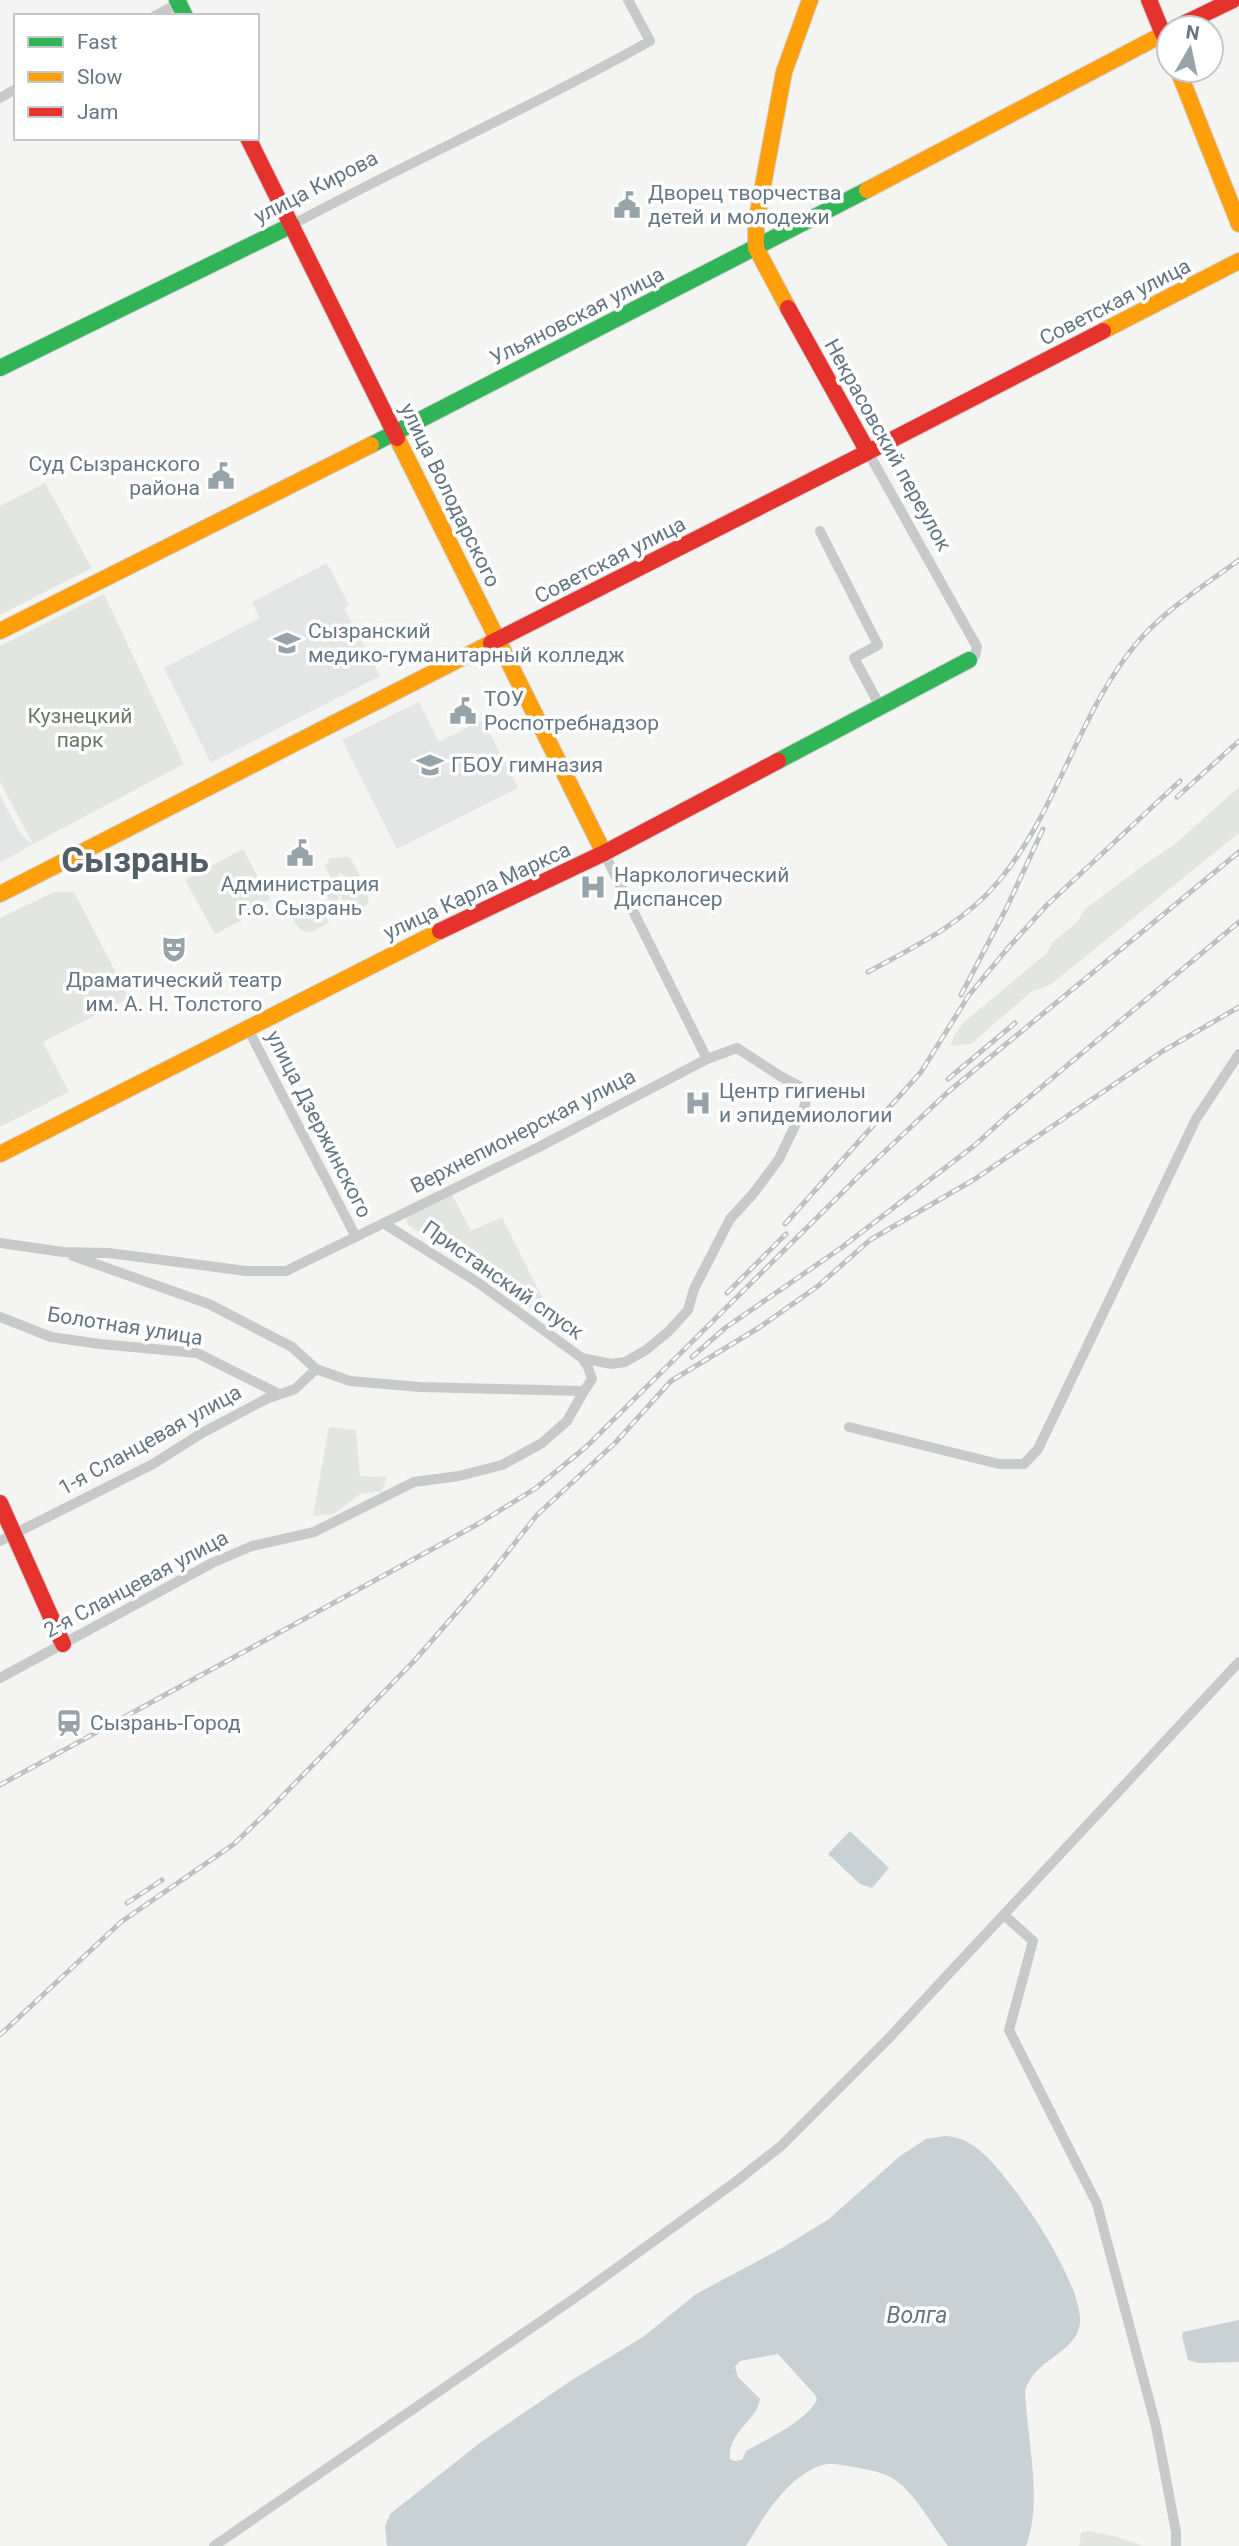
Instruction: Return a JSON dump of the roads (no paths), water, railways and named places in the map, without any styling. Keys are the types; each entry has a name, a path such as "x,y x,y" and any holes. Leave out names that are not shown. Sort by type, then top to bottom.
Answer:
{"main road":[{"path":"756,248 756,223 775,111 786,66 810,0"},
{"name":"Ульяновская улица","path":"1207,14 1233,0"},
{"name":"Ульяновская улица","path":"0,631 395,433 1155,42"},
{"path":"1184,84 1239,224"},
{"name":"улица Володарского","path":"249,140 604,853"},
{"name":"улица Кирова","path":"0,368 292,225"},
{"name":"Некрасовский переулок","path":"756,248 868,452"},
{"name":"Советская улица","path":"0,894 1239,261"},
{"name":"улица Карла Маркса","path":"0,1154 393,954 604,853 968,660"},
{"path":"0,1503 6,1537 63,1644"}],"street":[{"name":"улица Кирова","path":"292,225 370,183 595,72 650,41 628,0"},
{"path":"160,14 181,5"},
{"name":"Некрасовский переулок","path":"868,452 977,647 975,656 968,660"},
{"path":"820,531 878,645 854,657 881,708"},
{"name":"улица Володарского","path":"604,853 708,1059"},
{"name":"улица Дзержинского","path":"248,1029 356,1237"},
{"name":"Верхнепионерская улица","path":"63,1252 109,1253 246,1271 286,1271 519,1157 708,1059 737,1048 800,1086 806,1094 805,1105 779,1159 730,1219 694,1289 688,1310 669,1331 625,1363 611,1364 582,1358"},
{"path":"849,1427 999,1464 1024,1464 1038,1449 1196,1119 1239,1054"},
{"name":"Пристанский спуск","path":"383,1223 477,1282 582,1358 592,1378"},
{"path":"0,1243 63,1252 209,1304 292,1347 316,1369 350,1381 420,1388 584,1391"},
{"name":"Болотная улица","path":"0,1317 51,1337 197,1353 279,1394"},
{"name":"1-я Сланцевая улица","path":"6,1537 153,1464 202,1433 266,1399 295,1389 316,1369"},
{"name":"2-я Сланцевая улица","path":"0,1678 222,1559 252,1546 314,1531 414,1482 459,1476 502,1465 542,1443 567,1421 592,1378"},
{"path":"214,2546 582,2293 781,2146 888,2039 1239,1662"},
{"path":"1004,1915 1033,1941 1009,2030 1097,2204 1156,2426 1176,2532 1176,2546"}],"water":[{"path":"850,1831 889,1868 872,1888 860,1884 828,1854"},
{"name":"Волга","path":"945,2136 967,2142 1009,2182 1060,2261 1079,2311 1079,2328 1075,2337 1036,2372 1025,2391 1034,2490 1031,2529 1026,2546 948,2546 915,2500 898,2482 877,2472 831,2464 809,2471 787,2488 746,2546 387,2546 385,2526 390,2514 481,2442 572,2380 643,2337 696,2294 782,2248 829,2219 900,2156 926,2139","holes":["778,2354 817,2400 795,2423 746,2451 742,2460 730,2459 733,2441 754,2414 760,2399 738,2377 735,2367 740,2361"]},
{"path":"1239,2320 1239,2362 1198,2363 1188,2360 1183,2332"}],"railway":[{"path":"868,972 954,922 985,897 1019,854 1037,825 1098,701 1136,644 1172,609 1239,560"},
{"path":"1177,797 1239,741"},
{"path":"785,1224 921,1072 969,995 1008,948 1047,905 1180,781"},
{"path":"961,995 1007,907 1043,829"},
{"path":"0,1785 478,1524 536,1488 586,1447 862,1173 948,1092 1239,852"},
{"path":"692,1357 725,1328 841,1248 975,1145 1239,922"},
{"path":"0,2035 121,1922 234,1844 266,1813 415,1660 537,1515 615,1443 671,1381 760,1327 818,1286 870,1240 975,1179 1163,1051 1239,1007"},
{"path":"948,1079 1015,1023"},
{"path":"727,1293 786,1234"},
{"path":"127,1903 162,1880"}],"place":[{"name":"Дворец творчества детей и молодежи","path":"627,205"},
{"name":"Суд Сызранского района","path":"221,476"},
{"name":"Сызранский медико-гуманитарный колледж","path":"287,643"},
{"name":"ТОУ Роспотребнадзор","path":"463,711"},
{"name":"ГБОУ гимназия","path":"430,765"},
{"name":"Администрация г.о. Сызрань","path":"300,853"},
{"name":"Наркологический Диспансер","path":"593,887"},
{"name":"Драматический театр им. А. Н. Толстого","path":"174,949"},
{"name":"Центр гигиены и эпидемиологии","path":"698,1103"},
{"name":"Сызрань-Город","path":"69,1723"}],"district":[{"name":"Сызрань","path":"135,860"}],"park label":[{"name":"Кузнецкий парк","path":"80,728"}]}
